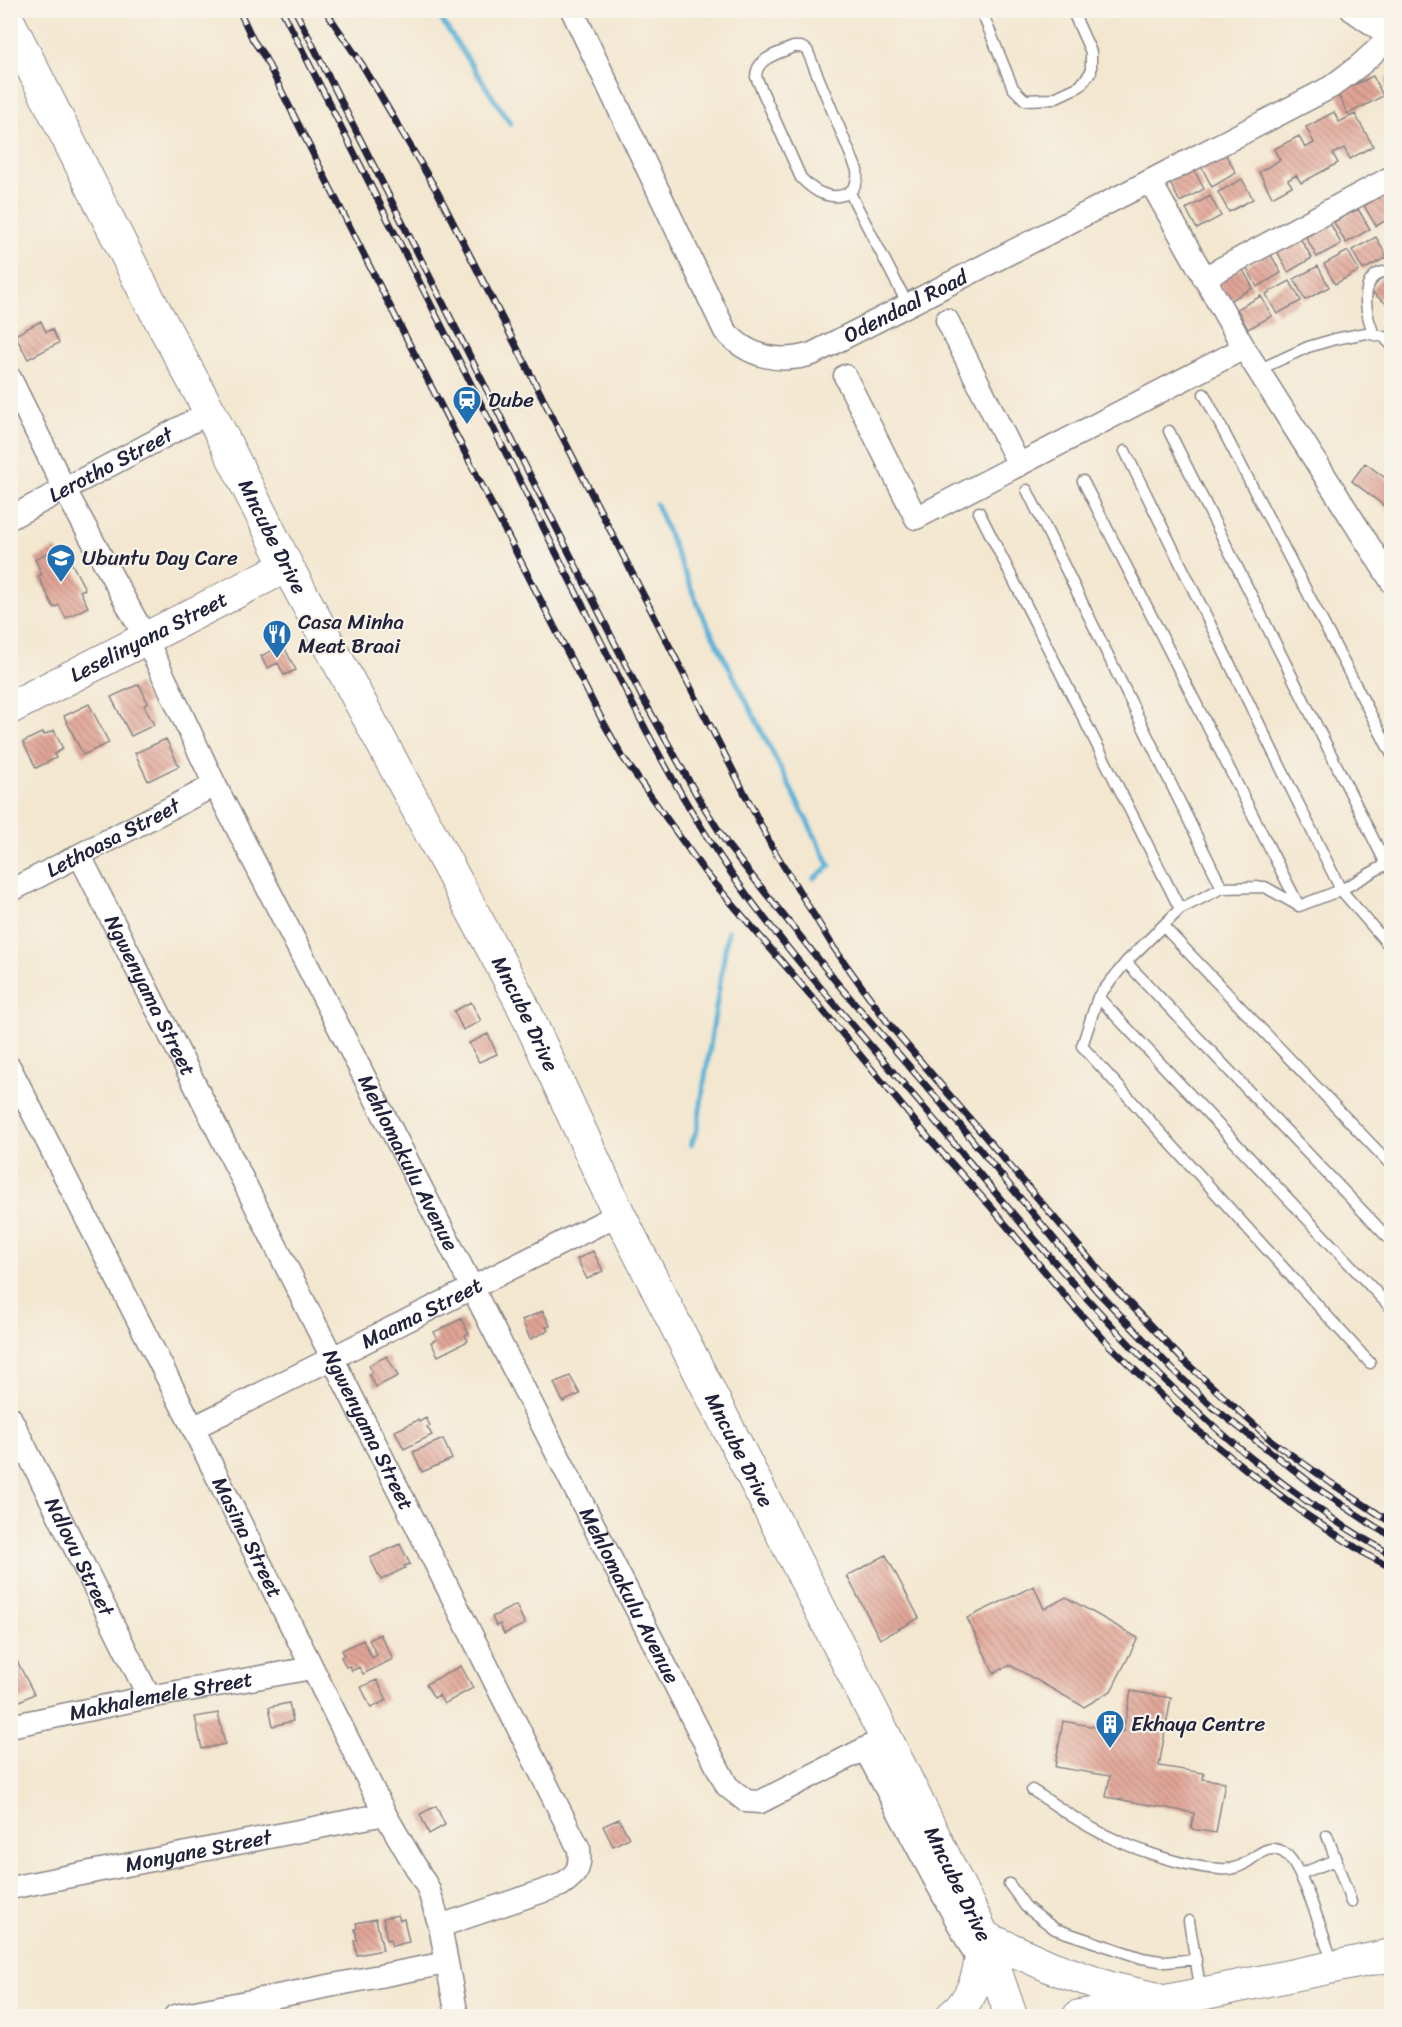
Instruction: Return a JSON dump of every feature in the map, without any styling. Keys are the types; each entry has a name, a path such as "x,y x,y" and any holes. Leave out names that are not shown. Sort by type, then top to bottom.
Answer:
{"street":[{"name":"Odendaal Road","path":"572,10 723,326 731,338 754,354 774,359 803,357 1331,87 1391,37"},
{"path":"1353,10 1391,37"},
{"name":"Mncube Drive","path":"10,24 287,566 520,1000 619,1214 875,1744 982,1951 1011,2016"},
{"path":"1204,278 1392,177"},
{"path":"1150,181 1244,348 1392,582"},
{"path":"947,320 1018,465"},
{"path":"845,376 916,518 1244,348"},
{"name":"Mehlomakulu Avenue","path":"10,378 66,490 146,639 215,785 473,1287 708,1753 727,1786 746,1801 760,1802 875,1744"},
{"name":"Lerotho Street","path":"10,518 210,412"},
{"name":"Leselinyana Street","path":"10,708 287,566"},
{"name":"Lethoasa Street","path":"10,891 215,785"},
{"name":"Ngwenyama Street","path":"80,856 579,1849 579,1865 574,1876 561,1885 440,1926"},
{"name":"Masina Street","path":"10,1068 193,1428 385,1814 428,1888 440,1926 457,2016"},
{"name":"Maama Street","path":"193,1428 619,1214"},
{"name":"Ndlovu Street","path":"10,1417 149,1697"},
{"name":"Makhalemele Street","path":"10,1726 149,1697 312,1668"},
{"name":"Monyane Street","path":"10,1888 385,1814"},
{"path":"952,2016 973,1987 982,1951 1051,1967 1110,1988 1157,2009"},
{"path":"1079,2016 1157,2009 1202,1992 1392,1954"},
{"path":"175,2016 446,1963"}],"lane":[{"path":"981,10 1013,88 1025,100 1052,99 1080,86 1091,72 1091,52 1072,10"},
{"path":"793,47 807,50 857,170 858,179 850,193 833,196 821,194 808,186 801,178 756,77 756,69 761,62 793,47"},
{"path":"850,193 908,305"},
{"path":"1374,334 1369,323 1366,301 1370,282 1378,273 1392,271"},
{"path":"1258,370 1308,347 1366,333 1384,336 1392,346"},
{"path":"1204,394 1392,755"},
{"path":"1169,431 1390,865 1341,890 1299,906"},
{"path":"1125,451 1341,890 1392,949"},
{"path":"1083,481 1299,906"},
{"path":"1027,490 1222,888"},
{"path":"979,512 1180,909"},
{"path":"1299,906 1265,887 1222,888 1180,909 1126,962 1098,997 1082,1046 1370,1363"},
{"path":"1163,926 1392,1166"},
{"path":"1126,962 1392,1242"},
{"path":"1098,997 1392,1309"},
{"path":"1032,1790 1091,1828 1134,1847 1190,1865 1222,1870 1241,1866 1266,1850 1281,1850 1291,1859 1300,1874 1334,1966"},
{"path":"1327,1835 1351,1902"},
{"path":"1300,1874 1336,1860"},
{"path":"1009,1884 1026,1907 1055,1929 1142,1959 1166,1962 1196,1959"},
{"path":"1189,1921 1202,1992"}],"building":[{"path":"1373,76 1383,96 1348,114 1337,93"},
{"path":"1386,77 1392,77 1392,104 1387,104"},
{"path":"1334,112 1339,122 1355,114 1373,146 1350,159 1344,148 1333,154 1338,163 1301,183 1296,175 1288,180 1292,186 1272,197 1259,172 1280,160 1274,149 1299,136 1305,148 1314,143 1306,127"},
{"path":"1225,153 1236,173 1212,187 1201,166"},
{"path":"1193,168 1204,189 1180,202 1169,181"},
{"path":"1242,179 1253,199 1229,212 1218,192"},
{"path":"1388,192 1392,198 1392,217 1376,226 1364,206"},
{"path":"1210,196 1221,216 1197,229 1186,209"},
{"path":"1358,209 1370,229 1346,243 1334,222"},
{"path":"1330,223 1341,244 1317,257 1306,237"},
{"path":"1376,237 1387,257 1363,270 1352,250"},
{"path":"1300,238 1312,258 1288,272 1277,251"},
{"path":"1348,251 1359,271 1335,284 1324,264"},
{"path":"1270,253 1281,273 1257,287 1246,266"},
{"path":"1318,266 1329,287 1305,300 1294,279"},
{"path":"1242,268 1253,288 1229,301 1218,281"},
{"path":"1383,276 1392,283 1392,308 1370,291"},
{"path":"1290,281 1301,301 1277,314 1266,294"},
{"path":"1261,296 1272,316 1248,329 1237,309"},
{"path":"41,321 46,332 52,329 59,343 28,359 15,335"},
{"path":"1365,463 1392,483 1392,512 1352,481"},
{"name":"Ubuntu Day Care","path":"56,548 63,561 69,558 85,589 80,591 88,607 66,618 59,605 54,608 38,576 42,574 35,559"},
{"name":"Casa Minha Meat Braai","path":"283,645 296,670 284,675 278,663 267,668 261,656"},
{"path":"139,684 148,703 144,705 154,725 131,736 111,697"},
{"path":"89,704 109,743 83,755 64,716"},
{"path":"54,730 63,749 54,754 56,758 36,768 23,742 43,732 44,735"},
{"path":"166,739 179,766 148,781 135,753"},
{"path":"471,1002 481,1021 463,1030 454,1011"},
{"path":"488,1034 497,1054 479,1062 469,1043"},
{"path":"593,1251 603,1271 587,1279 577,1259"},
{"path":"543,1311 550,1326 546,1327 548,1331 530,1339 522,1320"},
{"path":"461,1319 469,1333 465,1335 468,1341 438,1356 431,1342 437,1339 434,1332"},
{"path":"387,1356 398,1376 376,1387 369,1374 372,1372 369,1365"},
{"path":"570,1376 580,1394 563,1402 554,1383"},
{"path":"426,1418 430,1426 427,1427 432,1435 404,1449 395,1431"},
{"path":"443,1439 452,1459 422,1472 413,1452"},
{"path":"400,1544 410,1564 381,1580 370,1558"},
{"path":"886,1555 919,1618 880,1639 847,1576"},
{"path":"1034,1586 1044,1609 1066,1597 1138,1638 1111,1691 1084,1707 1010,1665 994,1673 967,1618"},
{"path":"516,1605 525,1624 504,1634 500,1624 496,1626 492,1617"},
{"path":"380,1634 393,1659 363,1674 359,1667 352,1671 350,1666 346,1667 341,1657 344,1655 342,1650 363,1640 372,1658 377,1655 369,1640"},
{"path":"16,1659 34,1694 10,1706 10,1661"},
{"path":"461,1666 473,1688 444,1704 439,1695 434,1698 426,1684"},
{"path":"377,1680 387,1700 371,1708 361,1687"},
{"name":"Ekhaya Centre","path":"1131,1691 1171,1698 1159,1766 1204,1773 1203,1779 1225,1782 1216,1833 1191,1829 1194,1813 1106,1797 1110,1776 1055,1767 1063,1721 1123,1732"},
{"path":"289,1703 293,1721 273,1726 269,1707"},
{"path":"218,1713 225,1744 202,1749 195,1717"},
{"path":"436,1806 445,1825 429,1834 420,1814"},
{"path":"619,1819 629,1838 613,1846 603,1826"},
{"path":"398,1915 400,1920 404,1919 409,1942 392,1946 390,1939 387,1940 383,1918"},
{"path":"376,1919 383,1950 357,1955 354,1941 357,1940 356,1923"}],"waterway":[{"path":"435,10 510,123"},
{"path":"656,504 701,612 830,866 814,878"},
{"path":"691,1145 697,1129 728,931"}],"railway":[{"path":"239,10 601,718 622,756 704,871 927,1136 1110,1346 1196,1429 1248,1471 1305,1514 1367,1555 1392,1568"},
{"path":"282,10 642,722 688,806 727,867 780,938 836,1006 1049,1256 1153,1368 1208,1421 1266,1470 1327,1515 1392,1555"},
{"path":"295,10 642,697 699,799 729,847 838,984 959,1124 1097,1291 1173,1370 1214,1408 1320,1490 1392,1536"},
{"path":"325,10 363,66 438,193 772,847 834,948 888,1023 1111,1284 1183,1360 1272,1441 1392,1523"}],"place":[{"name":"Dube","path":"467,426"},
{"name":"Ubuntu Day Care","path":"61,584"},
{"name":"Casa Minha Meat Braai","path":"277,660"},
{"name":"Ekhaya Centre","path":"1110,1750"}]}
